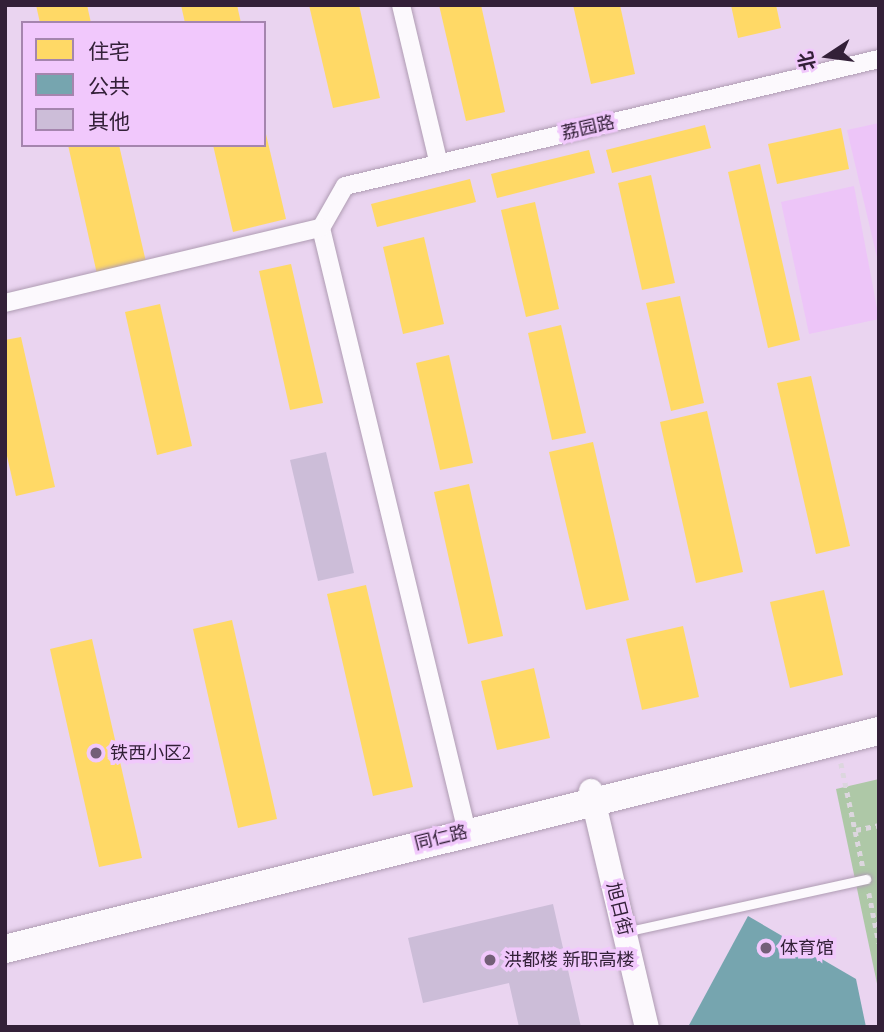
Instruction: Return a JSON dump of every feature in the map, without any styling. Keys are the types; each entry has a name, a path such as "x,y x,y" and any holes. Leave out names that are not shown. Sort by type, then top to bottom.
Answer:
{"main road":[{"name":"同仁路","path":"592,796 879,718"},
{"name":"同仁路","path":"5,933 879,731"},
{"name":"旭日街","path":"592,796 647,1027"},
{"name":"同仁路","path":"5,949 466,826"}],"street":[{"path":"401,5 439,163"},
{"name":"荔园路","path":"321,228 345,186 879,59"},
{"path":"5,303 321,228 466,826"}],"lane":[{"path":"624,932 866,879"}],"path":[{"path":"837,741 879,943"},
{"path":"856,830 879,825"}],"shaded area":[{"path":"879,123 879,266 847,130"},
{"path":"854,186 879,319 809,334 781,202"}],"green space":[{"path":"879,779 879,993 836,789"}],"building: 住宅":[{"path":"36,5 87,5 91,21 40,21"},
{"path":"181,5 237,5 241,21 185,21"},
{"path":"309,5 359,5 380,98 333,108"},
{"path":"439,5 481,5 505,112 466,121"},
{"path":"573,5 620,5 635,74 591,84"},
{"path":"731,5 776,5 781,28 738,38"},
{"path":"705,125 711,148 612,173 606,150"},
{"path":"841,128 849,169 777,184 768,144"},
{"path":"266,134 286,219 233,232 213,147 266,147"},
{"path":"68,147 119,147 146,262 97,274"},
{"path":"589,150 595,173 497,198 491,174"},
{"path":"760,164 800,340 768,348 728,172"},
{"path":"651,175 675,283 642,290 618,183"},
{"path":"470,179 476,202 377,227 371,204"},
{"path":"535,202 559,309 526,317 501,210"},
{"path":"424,237 444,324 403,334 383,247"},
{"path":"291,264 323,403 290,410 259,271"},
{"path":"680,296 704,403 671,411 646,303"},
{"path":"160,304 192,446 157,455 125,312"},
{"path":"561,325 586,433 552,440 528,333"},
{"path":"21,337 55,487 16,496 5,447 5,340"},
{"path":"449,355 473,463 440,470 416,363"},
{"path":"811,376 850,546 816,554 777,383"},
{"path":"707,411 743,572 696,583 660,422"},
{"path":"593,442 629,600 586,610 549,452"},
{"path":"469,484 503,636 468,644 434,492"},
{"path":"366,585 413,787 373,796 327,594"},
{"path":"824,590 843,675 790,688 770,602"},
{"path":"232,620 277,819 238,828 193,629"},
{"path":"683,626 699,697 642,710 626,639"},
{"name":"铁西小区2","path":"92,639 142,858 99,867 50,649"},
{"path":"534,668 550,738 497,750 481,681"}],"building: 公共":[{"name":"体育馆","path":"748,916 856,979 866,1027 688,1027"}],"building: 其他":[{"path":"326,452 354,573 318,581 290,460"},
{"name":"洪都楼 新职高楼","path":"553,904 581,1027 519,1027 509,983 423,1003 408,938"}],"place":[{"name":"铁西小区2","path":"96,753"},
{"name":"体育馆","path":"766,948"},
{"name":"洪都楼 新职高楼","path":"490,960"}]}
